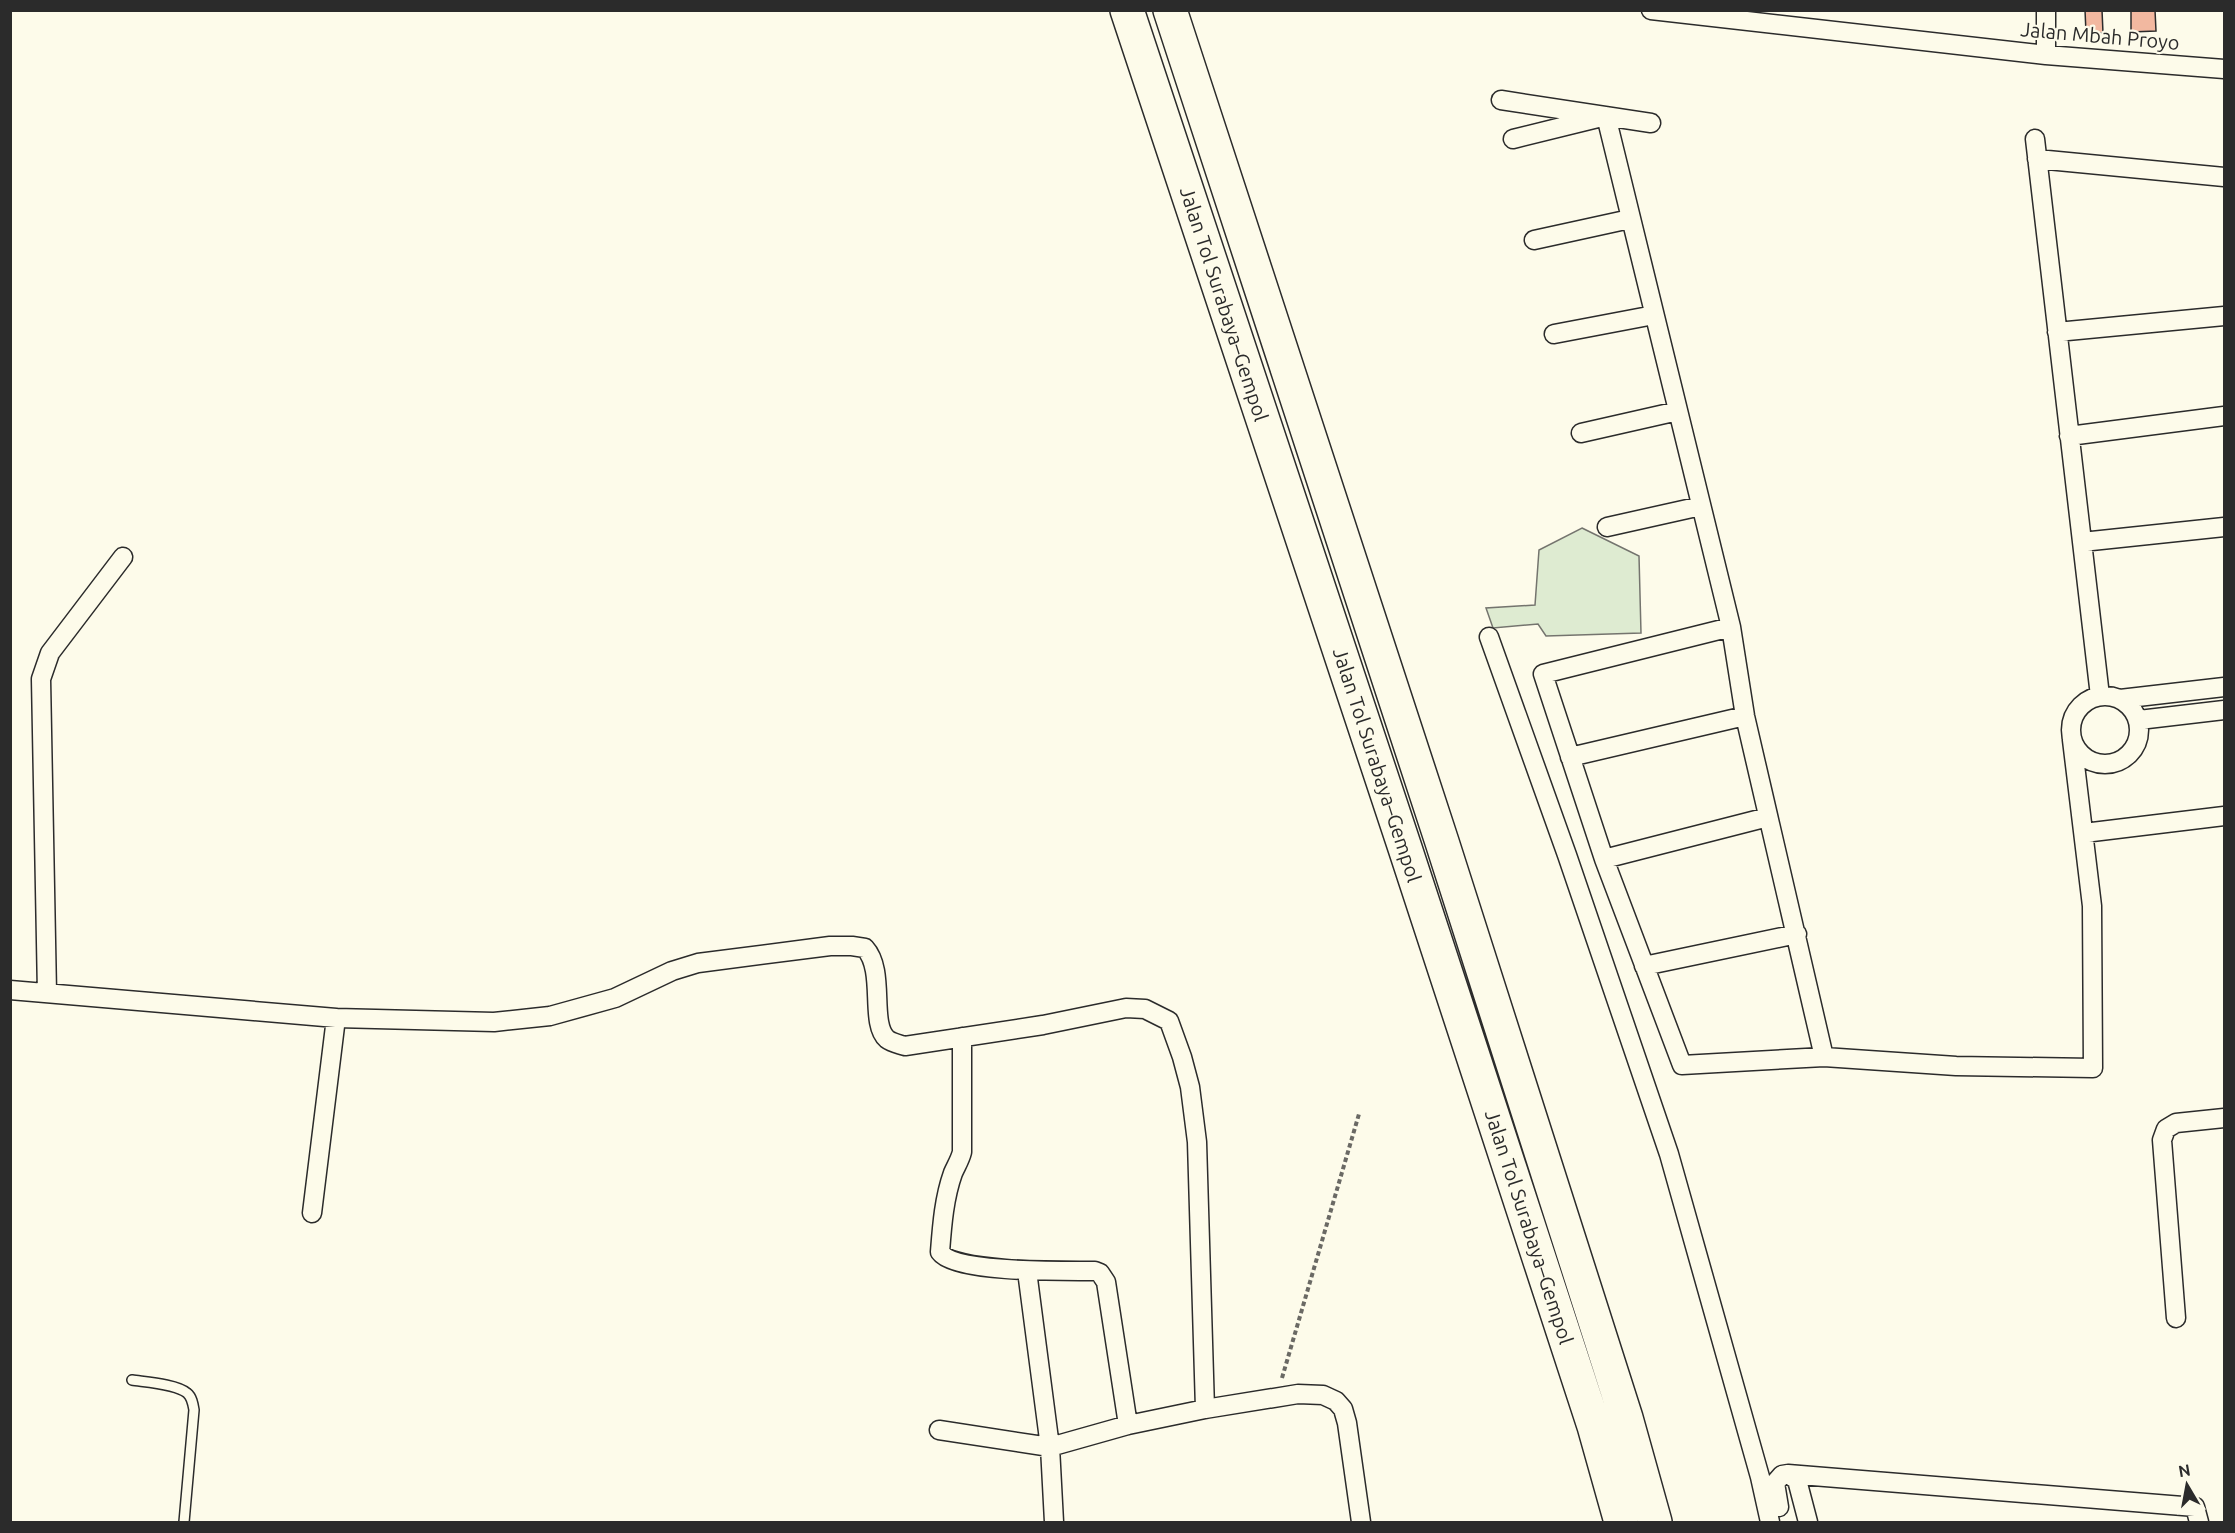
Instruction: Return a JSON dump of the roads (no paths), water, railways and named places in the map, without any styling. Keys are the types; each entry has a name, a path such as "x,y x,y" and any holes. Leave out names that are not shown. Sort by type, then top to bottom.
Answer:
{"highway":[{"name":"Jalan Tol Surabaya–Gempol","path":"1127,10 1594,1426 1621,1522"},
{"name":"Jalan Tol Surabaya–Gempol","path":"1170,10 1456,887 1626,1418 1655,1522"}],"street":[{"name":"Jalan Mbah Proyo","path":"1651,10 2046,56 2224,69"},
{"path":"2046,10 2046,56"},
{"path":"1501,100 1652,123"},
{"path":"1513,139 1606,116"},
{"path":"1606,116 1731,627 1744,716 1797,934 1824,1057"},
{"path":"2034,139 2100,696"},
{"path":"2037,159 2224,177"},
{"path":"1534,240 1630,219"},
{"path":"1554,334 1654,315"},
{"path":"2057,332 2224,316"},
{"path":"1581,433 1678,411"},
{"path":"2069,436 2224,416"},
{"path":"1607,527 1701,506"},
{"path":"2082,542 2224,527"},
{"path":"47,993 41,679 58,642 123,557"},
{"path":"1731,627 1543,674 1604,859 1682,1065 1824,1057 1956,1066 2092,1068 2092,906 2071,731 2076,712 2082,704 2100,696 2120,699 2224,687"},
{"path":"1489,636 1669,1154 1760,1477 1770,1522"},
{"path":"2072,740 2083,756 2091,762 2110,764 2120,762 2128,756 2139,740 2139,720 2134,711 2120,699"},
{"path":"2139,720 2224,710"},
{"path":"1570,757 1744,716"},
{"path":"2084,833 2224,816"},
{"path":"1604,859 1768,817"},
{"path":"1644,966 1797,934"},
{"path":"10,990 336,1018 494,1022 550,1016 615,998 672,971 698,963 852,945 865,948 875,965 880,1028 886,1038 905,1046 1043,1025 1126,1008 1145,1009 1169,1021 1190,1087 1197,1142 1205,1409"},
{"path":"312,1213 336,1018"},
{"path":"962,1037 962,1152 953,1172 944,1212 940,1252 944,1258 955,1263 1027,1271 1095,1271 1104,1277 1128,1425"},
{"path":"2176,1318 2162,1140 2166,1129 2176,1123 2224,1119"},
{"path":"1027,1271 1050,1447 1054,1522"},
{"path":"939,1430 1050,1447 1128,1425 1205,1409 1277,1396 1323,1395 1336,1401 1343,1409 1361,1522"},
{"path":"1782,1522 1775,1483 1778,1478 1788,1474 2195,1507 2199,1522"},
{"path":"1788,1474 1797,1480 1808,1522"}],"lane":[{"path":"132,1380 177,1388 189,1394 192,1401 194,1410 184,1522"}]}
